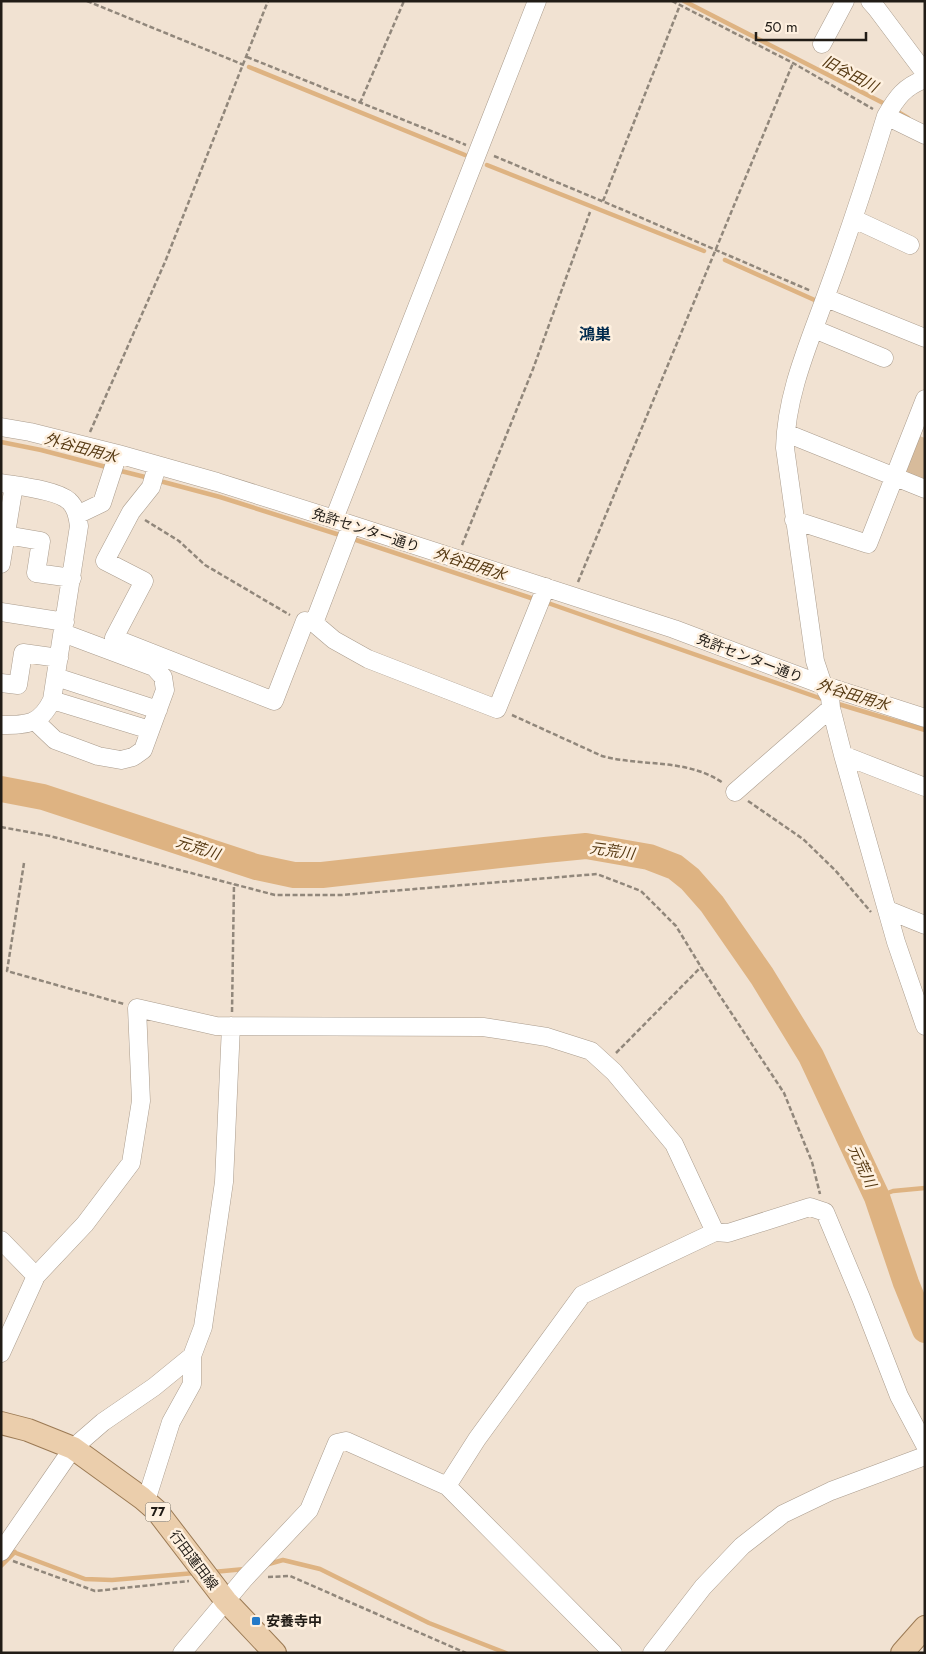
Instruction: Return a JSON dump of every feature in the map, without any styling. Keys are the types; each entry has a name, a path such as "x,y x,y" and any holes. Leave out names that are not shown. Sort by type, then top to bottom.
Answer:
{"main road":[{"name":"行田蓮田線","path":"1,1423 28,1430 73,1448 146,1501 157,1511 226,1602 275,1653"},
{"path":"902,1653 925,1627"}],"street":[{"path":"334,519 537,1"},
{"path":"822,44 845,1"},
{"path":"870,1 925,73"},
{"path":"925,79 907,87 886,116 854,219 804,356 790,406 785,448 815,661 823,685 830,697 831,708 880,912 896,942 925,1026"},
{"path":"886,116 925,135"},
{"path":"854,219 910,245"},
{"path":"826,298 925,338"},
{"path":"814,329 884,358"},
{"path":"794,520 868,544 894,477 918,436 925,400"},
{"name":"免許センター通り","path":"1,427 30,432 118,454 217,482 674,629 823,685 925,718"},
{"path":"786,433 925,490"},
{"path":"77,515 102,503 118,454"},
{"path":"158,466 151,487 131,512 105,561 144,581 114,638 274,701 351,526"},
{"path":"1,564 6,535 7,484 62,496 70,502 77,515 79,526 52,700 47,712 35,721 20,725 1,724"},
{"path":"6,535 41,541 36,573 72,578"},
{"path":"310,622 334,640 368,659 497,708 546,587"},
{"path":"1,612 64,628 154,666 163,677 165,690 158,710 143,750 133,757 120,760 98,756 55,740 35,721"},
{"path":"1,683 18,685 23,653 59,658"},
{"path":"56,677 158,710"},
{"path":"52,700 150,730"},
{"path":"735,792 831,708"},
{"path":"843,755 925,787"},
{"path":"880,912 925,925"},
{"path":"1,1353 36,1276 85,1224 131,1163 141,1101 137,1008 216,1026 482,1027 547,1037 591,1051 614,1072 674,1144 715,1232"},
{"path":"146,1501 171,1422 192,1384 192,1356 203,1327 224,1182 231,1026"},
{"path":"447,1486 477,1439 582,1295 715,1232 728,1233 810,1207 825,1212 899,1396 925,1445"},
{"path":"1,1240 36,1276"},
{"path":"6,1556 73,1448 103,1422 154,1387 192,1356"},
{"path":"182,1653 245,1578 309,1510 337,1443 346,1440 447,1486 613,1653"},
{"path":"652,1653 703,1587 735,1553 783,1514 831,1491 925,1456"}],"path":[{"path":"87,1 244,65"},
{"path":"84,446 165,262 268,1"},
{"path":"360,103 404,1"},
{"path":"672,1 793,63 886,116"},
{"path":"603,201 680,5"},
{"path":"247,57 603,201 826,298"},
{"path":"573,596 793,63"},
{"path":"456,560 533,369 590,212"},
{"path":"131,512 179,541 205,565 295,617 310,622"},
{"path":"497,708 602,756 612,759 697,770 713,776 802,839 880,912"},
{"path":"1,827 50,836 275,895 342,895 597,874 642,891 676,926 784,1093 812,1162 825,1212"},
{"path":"24,863 7,971 137,1008"},
{"path":"231,1026 234,884"},
{"path":"605,1064 701,967"},
{"path":"6,1556 95,1591 208,1580"},
{"path":"245,1578 290,1576 466,1653"}],"shaded area":[{"path":"911,433 925,438 925,490 894,477"}],"waterway":[{"name":"旧谷田川","path":"684,1 887,105"},
{"path":"249,67 465,155"},
{"name":"旧谷田川","path":"893,109 908,118"},
{"path":"487,165 704,251"},
{"path":"725,260 819,302"},
{"name":"外谷田用水","path":"1,442 110,468"},
{"name":"外谷田用水","path":"117,470 149,478"},
{"name":"外谷田用水","path":"156,480 220,497 343,536"},
{"name":"外谷田用水","path":"350,538 537,600"},
{"name":"外谷田用水","path":"545,602 825,700"},
{"name":"外谷田用水","path":"835,703 925,730"},
{"name":"元荒川","path":"1,789 43,797 256,867 294,875 322,875 586,846 649,857 675,867 690,879 712,904 762,976 811,1056 877,1197 906,1283 925,1330"},
{"path":"877,1197 893,1191 925,1188"},
{"path":"8,1550 85,1579 112,1580 195,1573"},
{"path":"1,1566 15,1552"},
{"path":"265,1565 283,1560 320,1569 429,1623 506,1653"},
{"path":"213,1572 245,1569"}],"place":[{"name":"安養寺中","path":"256,1621"}],"district":[{"name":"鴻巣","path":"595,334"}]}
